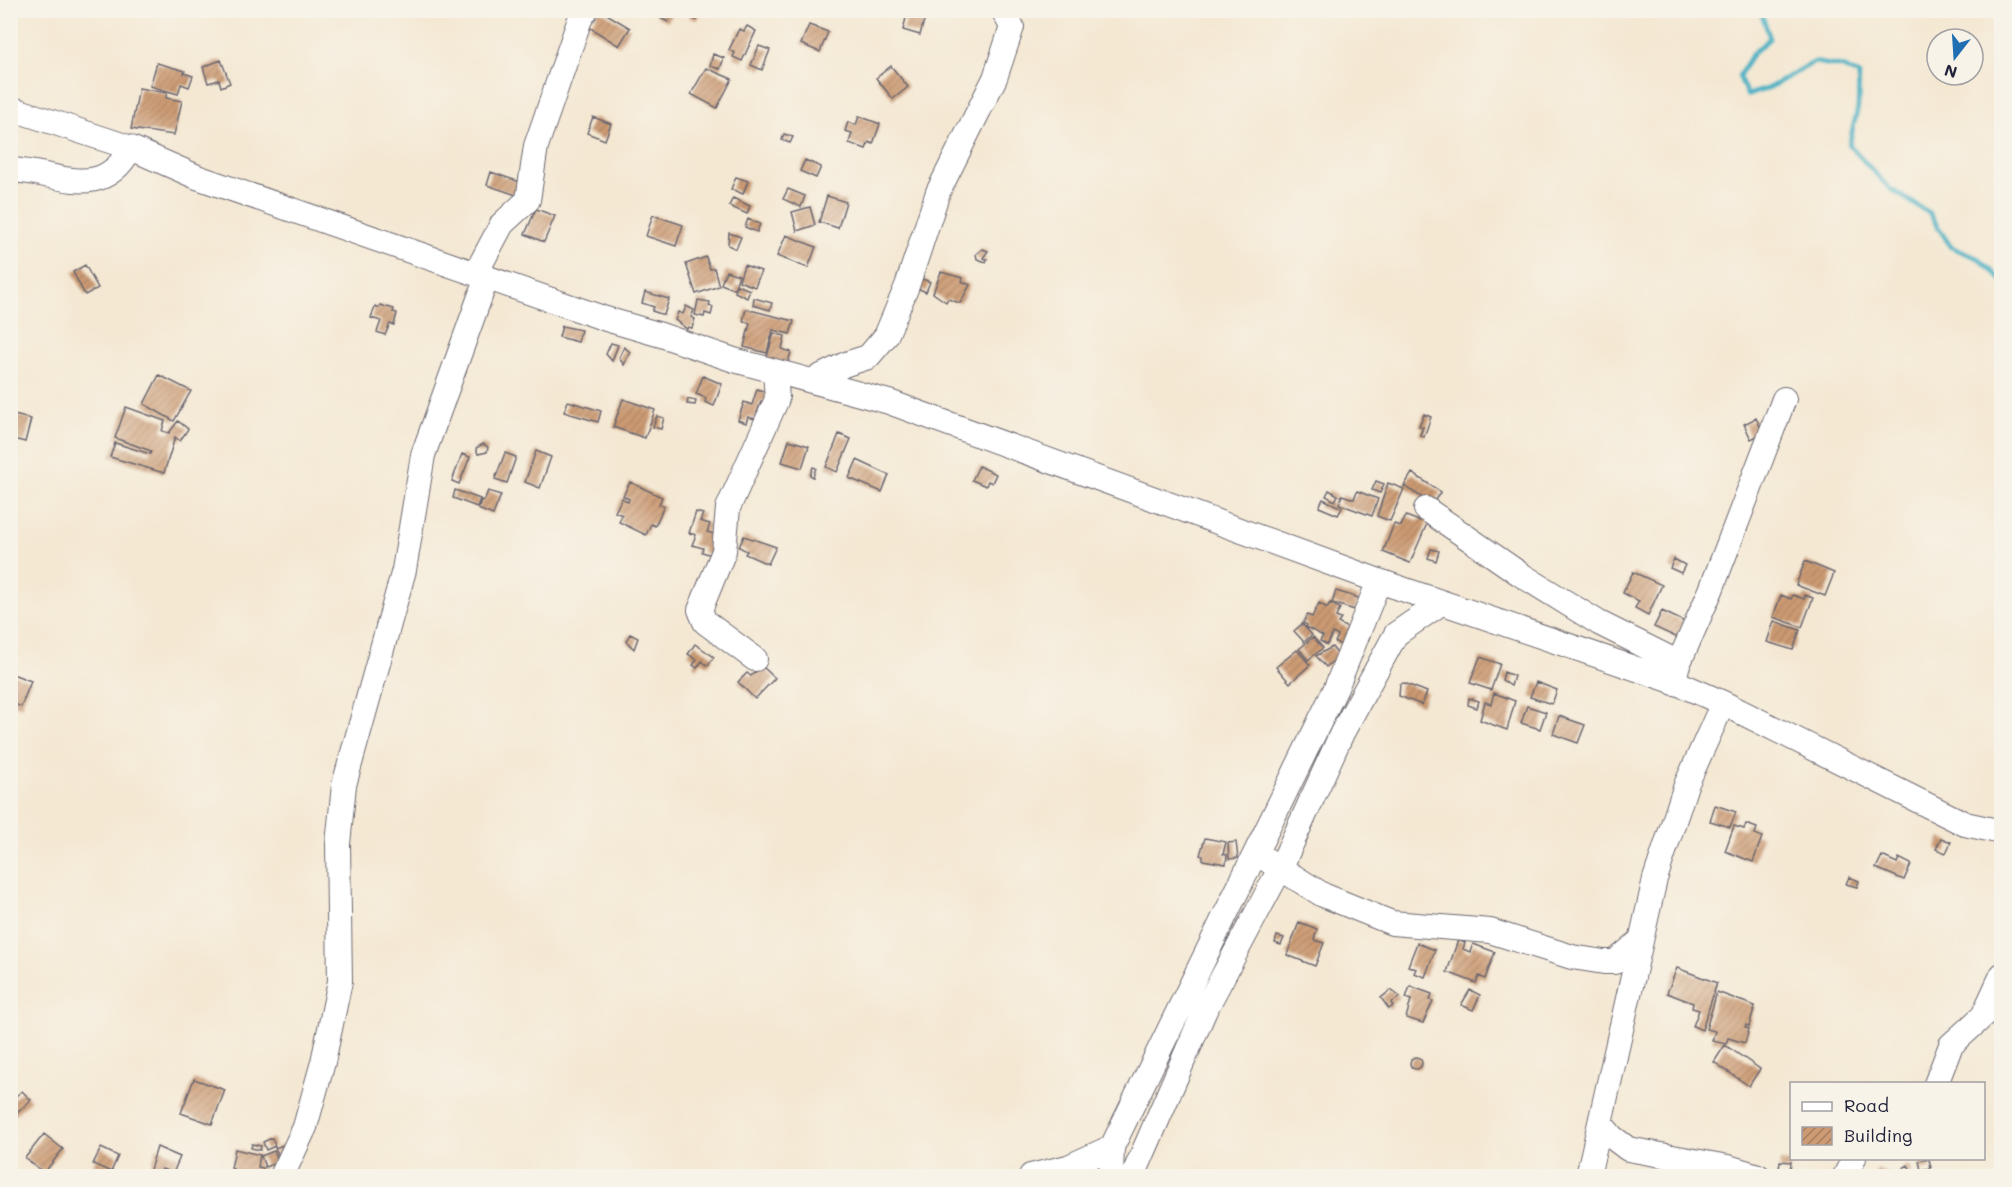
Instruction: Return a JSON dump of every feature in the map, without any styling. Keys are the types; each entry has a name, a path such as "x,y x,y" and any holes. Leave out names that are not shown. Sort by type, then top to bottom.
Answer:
{"street":[{"path":"282,1176 305,1126 323,1062 340,981 338,844 344,784 404,570 423,455 482,275 502,224 528,200 536,146 580,19 586,10"},
{"path":"811,381 846,364 868,357 886,336 907,286 938,192 995,78 1012,27 1003,10"},
{"path":"10,108 131,148 197,177 606,319 661,334 734,360 911,410 1389,585 1601,656 1675,675 1723,703 1965,824 2001,832"},
{"path":"10,170 80,182 99,178 122,165 131,148"},
{"path":"755,659 705,622 700,610 724,551 728,508 777,399 775,371"},
{"path":"1675,675 1711,590 1784,399"},
{"path":"1426,508 1520,574 1599,623 1669,658 1675,675"},
{"path":"1389,585 1396,633"},
{"path":"1111,1176 1112,1147 1336,688 1389,585"},
{"path":"1132,1176 1205,1010 1280,869 1342,734 1396,633 1441,603"},
{"path":"1588,1176 1655,879 1686,785 1723,703"},
{"path":"1256,852 1323,895 1392,923 1490,932 1572,957 1604,962 1616,962 1640,941"},
{"path":"1936,1082 1951,1045 1983,1016 2001,975"},
{"path":"1601,1124 1612,1137 1628,1149 1728,1167 1758,1176"},
{"path":"1031,1176 1068,1167 1112,1147"},
{"path":"1845,1176 1853,1160"}],"building":[{"path":"600,10 630,28 619,46 589,27"},
{"path":"658,10 679,10 676,16 671,14 668,22 656,16"},
{"path":"690,10 700,10 697,20 690,18"},
{"path":"898,10 927,10 920,35 903,30 906,18 896,15"},
{"path":"809,25 828,32 820,52 801,44"},
{"path":"747,26 756,31 742,61 733,57 735,53 729,50 739,29 744,31"},
{"path":"759,46 770,50 762,70 751,65"},
{"path":"713,54 724,58 720,69 710,66"},
{"path":"221,60 230,83 221,87 219,80 208,83 203,67"},
{"path":"157,63 185,71 184,73 193,76 189,87 181,84 178,94 150,86"},
{"path":"891,66 908,87 893,99 876,78"},
{"path":"706,68 732,79 717,108 691,94"},
{"path":"139,88 167,93 166,98 182,101 174,135 131,129"},
{"path":"859,116 880,124 873,144 869,142 866,149 849,143 852,133 845,131 848,122 856,125"},
{"path":"593,117 611,124 605,140 587,133"},
{"path":"784,134 793,137 790,143 782,140"},
{"path":"805,160 821,167 816,178 800,171"},
{"path":"491,172 523,183 519,196 487,185"},
{"path":"10,177 19,179 16,192 10,191"},
{"path":"736,177 748,181 743,194 731,189"},
{"path":"788,189 805,196 801,207 783,199"},
{"path":"827,196 846,202 838,228 819,222"},
{"path":"733,198 750,206 747,214 729,206"},
{"path":"810,207 815,225 797,231 792,212"},
{"path":"536,209 555,216 544,242 525,234"},
{"path":"653,215 683,225 676,246 646,236"},
{"path":"748,219 760,224 757,232 745,227"},
{"path":"729,233 741,237 736,249 728,245"},
{"path":"786,235 816,247 808,268 777,256"},
{"path":"982,249 988,251 983,258 987,259 986,262 977,259 976,254"},
{"path":"706,257 710,269 714,268 719,286 696,294 686,264"},
{"path":"85,265 98,288 85,295 73,272"},
{"path":"744,265 761,271 755,287 739,281"},
{"path":"726,271 739,275 734,289 721,284"},
{"path":"941,272 963,278 962,281 970,285 960,303 948,299 946,302 933,293"},
{"path":"920,278 930,282 926,292 917,288"},
{"path":"737,285 750,290 747,298 735,292"},
{"path":"645,292 669,299 664,315 652,311 654,307 642,303"},
{"path":"754,298 772,303 770,310 753,305"},
{"path":"698,300 710,302 709,306 713,307 711,315 705,313 704,317 695,315"},
{"path":"380,305 394,309 393,312 397,313 394,325 390,324 385,335 377,332 381,321 371,318 375,306 379,308"},
{"path":"686,306 694,310 691,317 695,319 692,328 687,329 675,320 678,312 683,314"},
{"path":"746,309 794,321 790,334 773,330 767,353 744,347 750,323 743,321"},
{"path":"562,326 581,330 578,342 559,337"},
{"path":"774,333 785,336 782,349 791,352 786,370 765,363"},
{"path":"611,343 618,345 612,361 606,354"},
{"path":"624,347 630,352 624,365 619,358"},
{"path":"159,375 191,391 174,421 144,404"},
{"path":"703,376 722,384 714,406 705,402 706,398 696,394"},
{"path":"757,389 766,392 768,404 761,401 755,419 748,417 746,423 738,420 744,402 752,405"},
{"path":"623,399 655,410 645,438 613,427"},
{"path":"688,399 696,401 695,405 687,404"},
{"path":"568,401 601,411 598,422 564,412"},
{"path":"126,407 165,421 162,431 169,433 178,421 188,429 180,441 175,437 164,473 110,457 115,443 150,454 151,451 115,438"},
{"path":"1424,414 1431,417 1424,437 1420,435 1423,427 1419,426"},
{"path":"14,415 31,419 25,442 10,438"},
{"path":"657,416 664,418 661,429 653,427"},
{"path":"1756,418 1763,433 1751,439 1744,424"},
{"path":"839,434 851,439 837,472 826,467"},
{"path":"789,440 809,446 802,468 782,462"},
{"path":"483,444 488,447 487,452 478,454 476,448"},
{"path":"536,451 551,457 540,488 525,482"},
{"path":"505,453 516,457 507,483 495,479"},
{"path":"462,454 470,457 459,484 452,481"},
{"path":"857,460 889,475 882,492 849,478"},
{"path":"979,466 996,474 992,483 988,481 986,486 972,480"},
{"path":"813,467 816,468 813,477 810,475"},
{"path":"1412,473 1441,492 1432,504 1404,486"},
{"path":"1376,481 1384,484 1380,493 1372,490"},
{"path":"630,482 662,497 659,504 664,506 655,526 651,524 646,535 619,522 622,515 615,512 622,498 628,502 629,499 623,496"},
{"path":"1388,483 1404,489 1390,521 1377,516"},
{"path":"455,490 480,499 477,507 453,498"},
{"path":"1329,490 1338,495 1335,501 1326,496"},
{"path":"488,491 501,495 493,515 478,509"},
{"path":"1357,491 1378,499 1372,516 1339,504 1342,495 1354,499"},
{"path":"1323,499 1342,508 1338,515 1319,507"},
{"path":"696,512 703,514 700,521 710,524 707,532 725,537 718,557 702,552 703,548 692,545 696,535 689,533"},
{"path":"1406,516 1419,521 1422,516 1429,519 1410,563 1383,552 1394,524 1401,526"},
{"path":"744,536 776,547 768,564 745,554 747,551 739,547"},
{"path":"1431,549 1439,551 1436,561 1428,558"},
{"path":"1674,559 1685,565 1681,573 1670,568"},
{"path":"1805,561 1834,573 1825,596 1796,585"},
{"path":"1633,572 1662,585 1648,615 1635,608 1639,601 1623,593"},
{"path":"1336,591 1359,598 1355,610 1332,603"},
{"path":"1781,595 1791,599 1793,595 1804,599 1805,595 1813,598 1802,627 1773,617"},
{"path":"1319,603 1327,608 1330,603 1340,608 1336,617 1341,619 1338,623 1353,631 1344,647 1335,642 1338,636 1333,633 1327,645 1320,641 1323,636 1303,623 1307,615 1312,617"},
{"path":"1662,611 1685,622 1678,638 1654,627"},
{"path":"1774,621 1800,630 1793,650 1767,642"},
{"path":"1302,624 1312,635 1304,642 1294,631"},
{"path":"630,634 638,638 634,649 626,641"},
{"path":"1313,637 1323,648 1308,660 1299,649"},
{"path":"695,644 714,657 708,666 702,661 697,668 693,665 697,660 688,654"},
{"path":"1332,647 1339,656 1326,667 1316,656"},
{"path":"1297,650 1310,665 1290,683 1276,667"},
{"path":"1480,657 1500,664 1491,690 1470,683"},
{"path":"762,666 775,678 755,699 738,682 747,673 751,676"},
{"path":"1504,672 1514,676 1511,686 1502,680"},
{"path":"10,673 31,681 21,707 10,702"},
{"path":"1536,682 1557,690 1552,704 1530,697"},
{"path":"1404,683 1427,692 1422,705 1399,696 1400,684"},
{"path":"1494,693 1515,701 1507,730 1480,720 1485,702 1491,704"},
{"path":"1469,698 1479,701 1477,708 1468,705"},
{"path":"1527,706 1546,712 1540,729 1521,723"},
{"path":"1559,716 1585,725 1578,743 1553,734"},
{"path":"1715,805 1736,812 1730,827 1710,821"},
{"path":"1746,824 1757,828 1755,834 1762,837 1753,862 1725,851 1734,826 1744,829"},
{"path":"1205,838 1226,842 1223,854 1227,855 1226,864 1203,860 1203,856 1200,855"},
{"path":"1941,838 1951,842 1946,853 1936,849"},
{"path":"1236,842 1238,858 1229,859 1228,843"},
{"path":"1882,856 1897,863 1899,858 1911,864 1904,880 1876,868"},
{"path":"1849,877 1859,881 1857,887 1846,884"},
{"path":"1299,922 1317,929 1314,940 1324,943 1315,966 1287,955"},
{"path":"1277,936 1284,938 1281,945 1275,943"},
{"path":"1458,940 1465,943 1463,949 1470,952 1473,944 1495,952 1485,979 1479,976 1476,983 1447,972"},
{"path":"1417,943 1435,950 1425,977 1414,973 1416,969 1408,966"},
{"path":"1677,968 1717,983 1702,1030 1693,1026 1699,1010 1692,1008 1693,1003 1667,993"},
{"path":"10,981 16,984 10,994"},
{"path":"1410,986 1432,994 1430,1000 1433,1001 1423,1023 1406,1018 1411,1000 1406,998"},
{"path":"1391,990 1400,997 1391,1003 1393,1006 1389,1009 1381,998"},
{"path":"1470,990 1480,995 1473,1010 1461,1005"},
{"path":"1717,992 1755,1006 1749,1026 1745,1027 1749,1029 1745,1043 1728,1038 1726,1044 1712,1041 1715,1031 1706,1029"},
{"path":"1725,1045 1760,1069 1749,1086 1714,1062"},
{"path":"1418,1057 1422,1063 1418,1069 1414,1069 1410,1061"},
{"path":"194,1079 225,1090 212,1124 181,1113"},
{"path":"22,1091 31,1100 10,1119 10,1101"},
{"path":"44,1134 63,1149 44,1173 25,1158"},
{"path":"272,1138 275,1146 266,1150 263,1142"},
{"path":"252,1144 261,1146 260,1150 251,1148"},
{"path":"283,1145 286,1153 279,1156 275,1148"},
{"path":"157,1147 180,1157 173,1173 162,1169 159,1176 148,1176"},
{"path":"101,1148 118,1156 111,1172 93,1164"},
{"path":"235,1149 260,1155 258,1167 263,1168 261,1176 232,1175"},
{"path":"274,1151 279,1162 265,1167 261,1156"},
{"path":"1929,1160 1931,1168 1921,1170 1919,1161"},
{"path":"1780,1161 1791,1162 1790,1171 1779,1169"},
{"path":"1908,1165 1912,1172 1907,1175 1903,1168"},
{"path":"1877,1169 1894,1176 1874,1176"}],"waterway":[{"path":"1757,10 1762,15 1770,38 1753,53 1739,76 1747,95 1767,89 1814,62 1843,67 1859,75 1858,107 1849,145 1889,188 1929,213 1951,247 1980,259 2002,281"}]}
